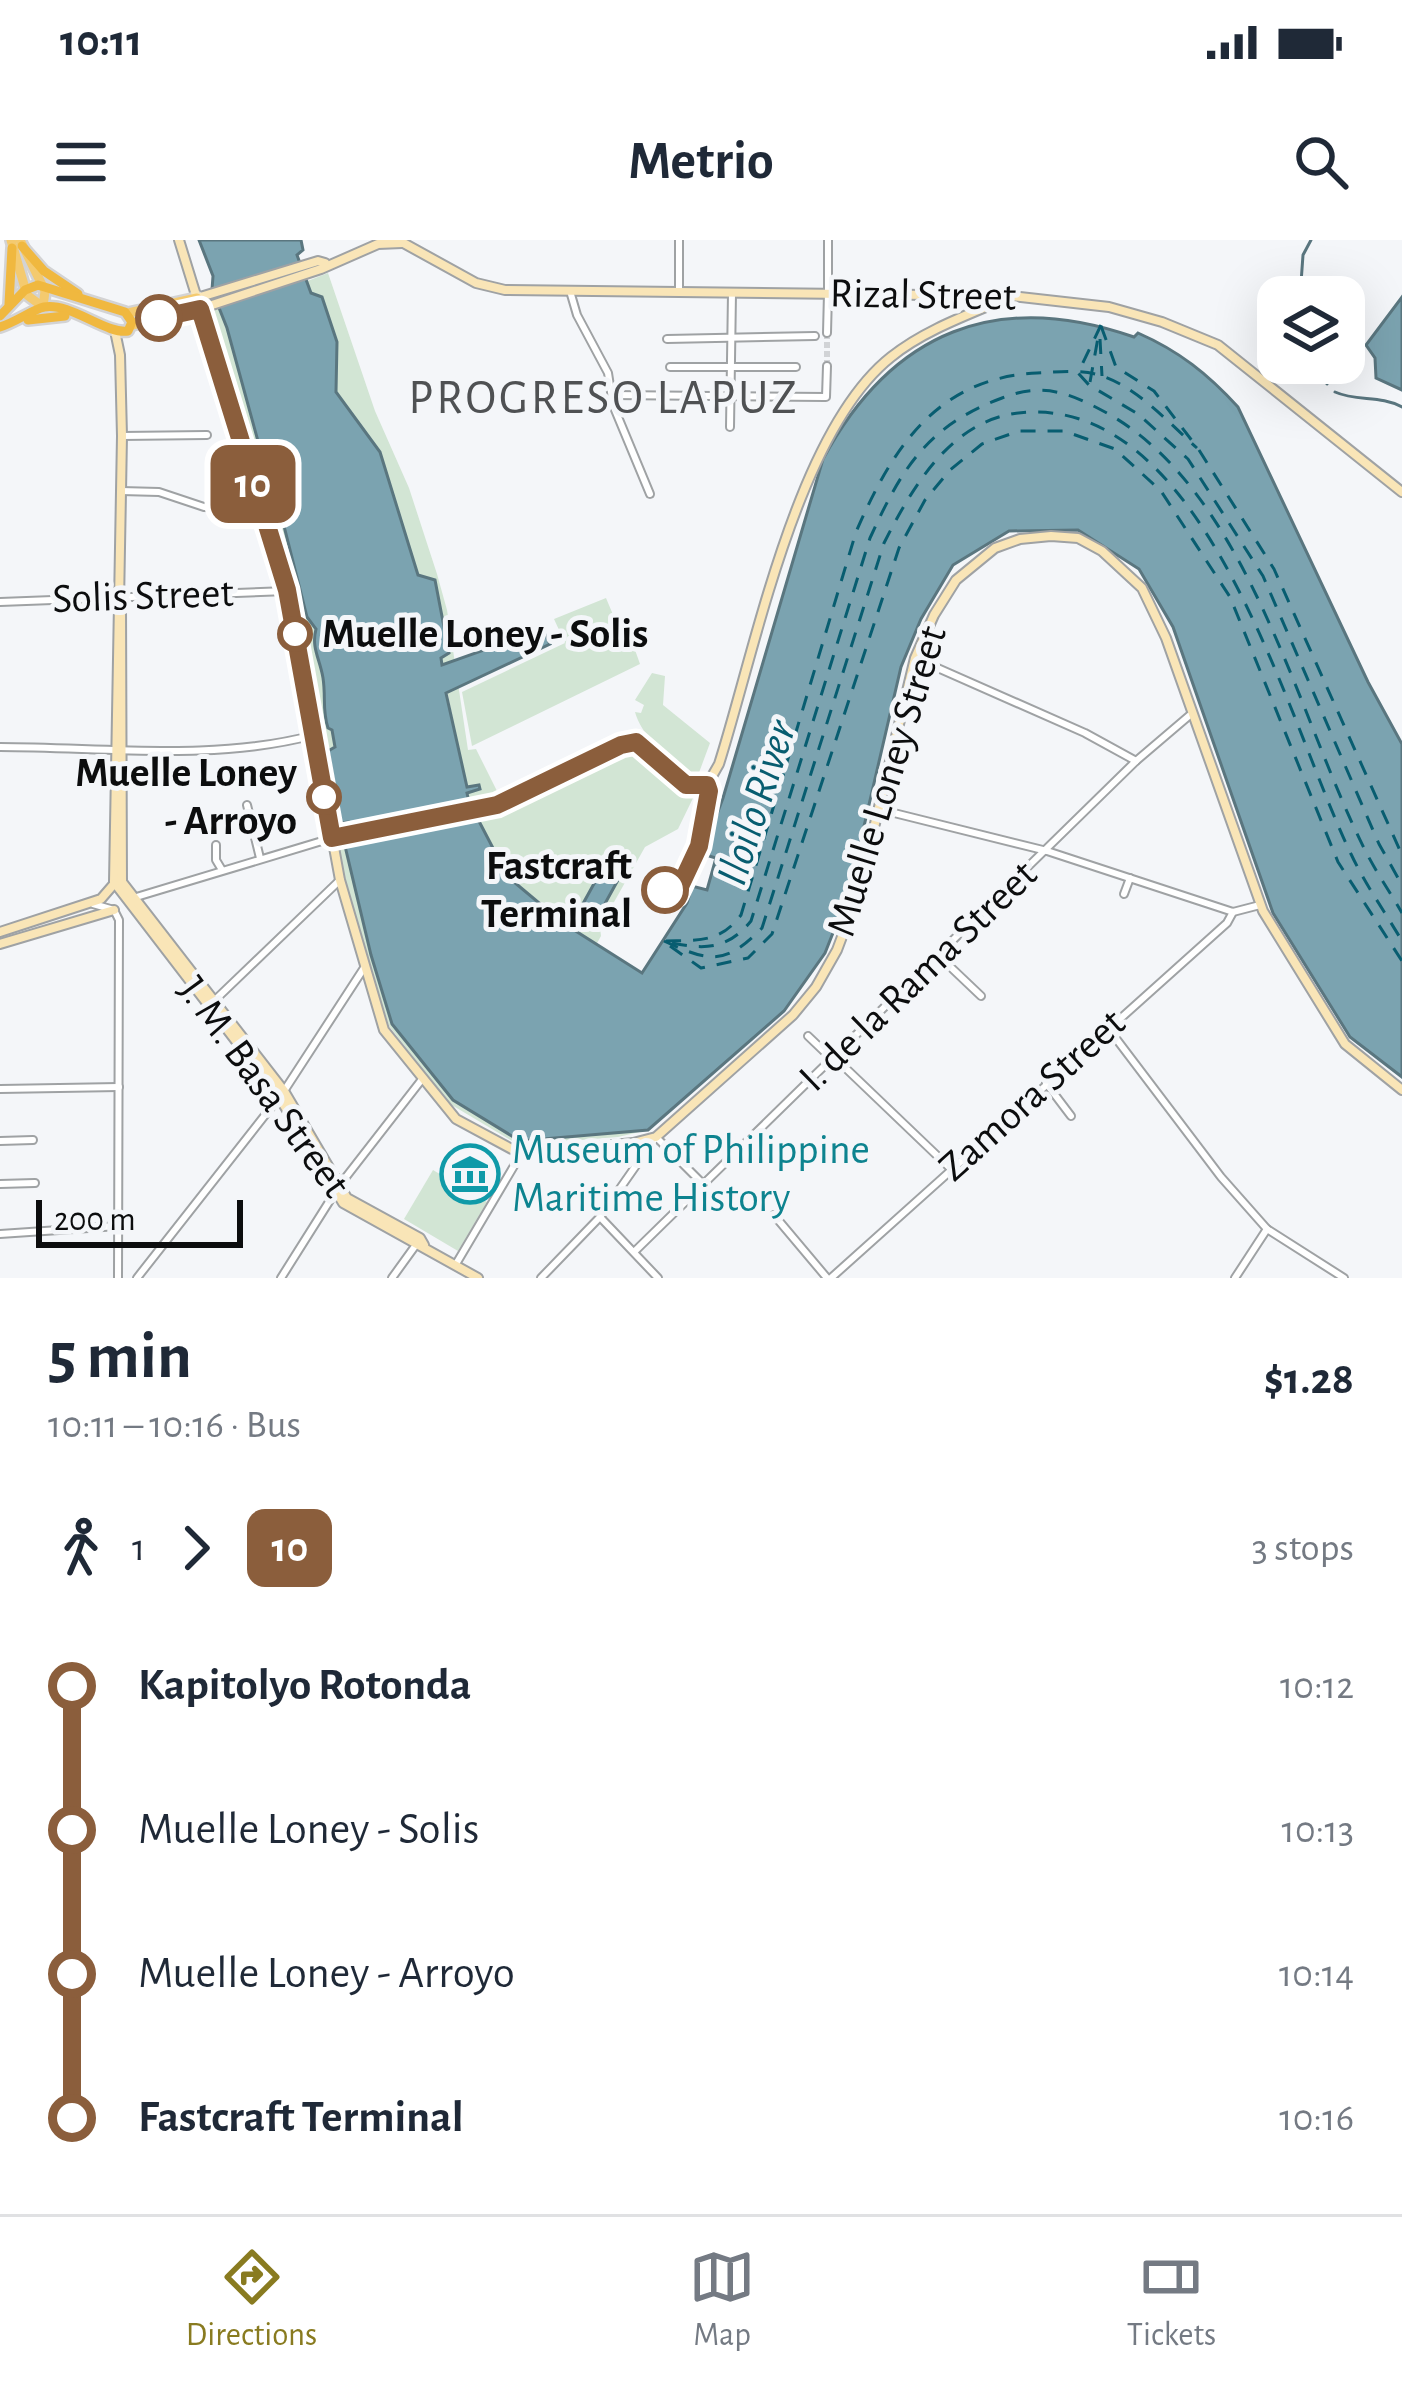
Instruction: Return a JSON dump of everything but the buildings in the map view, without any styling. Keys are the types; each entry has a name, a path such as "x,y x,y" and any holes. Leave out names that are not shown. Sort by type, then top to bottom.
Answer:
{"highway":[{"path":"16,243 44,272 82,297"},
{"path":"4,312 16,243"},
{"path":"4,312 25,290 42,284 124,312 131,327 125,332 113,330 82,315 44,307 17,322"},
{"path":"113,330 111,319 124,312"},
{"path":"0,327 82,315"}],"main road":[{"path":"179,240 287,590 340,880 384,1030 456,1119 521,1154 633,1144 656,1137"},
{"path":"124,312 212,301 375,244 400,242"},
{"name":"Rizal Street","path":"400,242 485,286 1012,296 1109,307 1218,345 1402,492"},
{"path":"16,243 42,284 44,307"},
{"path":"16,243 25,290 44,307"},
{"path":"332,838 515,798 630,742 649,749 686,785 707,785 723,750 790,531 832,429 891,356 1012,296"},
{"path":"121,355 131,327 198,304"},
{"path":"0,932 108,896 115,882 123,615 119,597 121,355 113,330"},
{"name":"Muelle Loney Street","path":"656,1137 794,1015 816,986 837,950 858,895 915,658 934,615 956,580 995,548 1020,538 1078,538 1102,551 1142,589 1166,638 1261,905 1345,1044 1402,1090"},
{"path":"118,750 122,882 130,900"},
{"path":"115,882 130,900"},
{"name":"J. M. Basa Street","path":"130,900 214,1001 282,1094 337,1190 478,1278"},
{"name":"J. M. Basa Street","path":"130,900 282,1094"},
{"path":"0,944 114,910"}],"street":[{"path":"679,240 679,292"},
{"path":"827,334 828,240"},
{"path":"570,291 577,315 608,373 622,431 650,494"},
{"path":"730,427 732,293"},
{"path":"667,339 815,336"},
{"path":"612,395 826,397 826,366"},
{"path":"670,367 796,367"},
{"path":"122,436 207,435"},
{"path":"122,491 159,492 204,507 261,510"},
{"name":"Solis Street","path":"0,602 287,590"},
{"path":"915,658 1136,760"},
{"name":"I. de la Rama Street","path":"634,1252 1136,760 1190,715"},
{"path":"0,747 238,748 314,735"},
{"path":"247,805 260,858"},
{"path":"878,809 1047,851 1233,912 1261,905"},
{"path":"130,900 332,838"},
{"path":"216,845 222,870"},
{"path":"1124,894 1130,878"},
{"path":"214,1001 340,880"},
{"path":"90,903 114,910 119,920 118,1278"},
{"name":"Zamora Street","path":"829,1278 1227,923 1233,912"},
{"path":"940,956 981,996"},
{"path":"137,1278 282,1094 364,968"},
{"path":"1108,1028 1222,1178 1267,1229 1344,1278"},
{"path":"808,1036 950,1168"},
{"path":"281,1278 337,1190 423,1078"},
{"path":"1046,1083 1071,1116"},
{"path":"0,1089 119,1087"},
{"path":"542,1278 600,1217 656,1137 702,1183"},
{"path":"0,1142 33,1141"},
{"path":"456,1264 521,1154"},
{"path":"0,1184 35,1183"},
{"path":"774,1215 829,1278"},
{"path":"600,1217 658,1278"},
{"path":"0,1234 118,1226"},
{"path":"1248,1278 1237,1275 1267,1229"},
{"path":"392,1278 420,1243"}],"green space":[{"path":"328,273 437,574 447,610 468,750 476,749 500,797 469,803 467,793 479,789 467,788 426,581 418,575 380,452 336,392 338,356 305,282"},
{"path":"218,308 273,496 284,506 304,602 316,629 342,823 349,821 351,828 335,825 287,580 209,310"},
{"path":"606,598 614,617 623,616 640,664 472,746 462,692 565,643 554,619"},
{"path":"652,673 665,676 663,705 710,743 697,778 660,750 639,722 635,712 641,713 644,705 635,700"},
{"path":"633,747 674,786 695,794 678,829 645,847 600,927 596,945 508,877 476,819"},
{"path":"344,838 353,838 345,847 392,1024 520,1141 648,1130 519,1145 450,1104 389,1026 353,915 338,846"},
{"path":"433,1170 487,1202 458,1251 404,1219"}],"water":[{"name":"Iloilo River","path":"199,240 301,240 303,250 297,255 311,293 322,297 337,342 336,392 380,452 418,575 435,580 449,653 441,658 442,665 543,629 550,644 446,693 467,787 479,785 480,789 467,793 469,802 508,877 563,923 642,973 687,903 692,886 707,890 716,858 702,854 723,798 823,459 881,379 916,351 953,332 994,321 1037,318 1084,323 1134,337 1138,333 1180,356 1238,407 1402,744 1402,1077 1350,1037 1273,913 1173,627 1139,569 1078,530 1009,531 953,565 921,619 901,667 848,895 825,953 784,1011 648,1130 520,1141 453,1100 392,1024 371,955 345,846 354,841 349,822 341,823 328,751 335,747 325,715 316,629 307,617 283,522 284,507 273,496"},
{"path":"1402,297 1402,390 1376,378 1375,358 1366,345"},
{"path":"612,851 629,860 591,929 574,920"}],"waterway":[{"path":"1302,276 1303,255 1311,240"},
{"path":"1335,392 1402,407"}],"ferry route":[{"path":"1101,325 1078,373 1089,385 1138,414 1188,459 1263,576 1379,844 1402,885"},
{"path":"1101,326 1116,367 1154,391 1193,442"},
{"path":"1090,382 1099,332"},
{"path":"1100,339 1102,376"},
{"path":"666,941 717,935 741,915 856,532 885,473 922,423 971,388 1002,378 1086,372 1128,389 1197,448"},
{"path":"672,943 716,945 751,921 870,538 906,470 936,436 976,409 1017,393 1043,390 1068,395 1105,412 1154,448 1196,494 1263,609 1365,850 1402,913"},
{"path":"664,941 716,957 737,949 762,928 884,543 896,520 924,475 960,437 1006,415 1033,412 1095,425 1149,462 1195,517 1270,656 1351,854 1402,941"},
{"path":"670,946 701,968 748,958 772,934 899,548 925,500 950,470 982,444 1019,431 1064,431 1115,449 1161,491 1230,597 1338,862 1402,961"},
{"path":"1199,450 1274,569 1402,855"}],"tunnel":[{"path":"827,333 827,366"}],"bus line":[{"name":"10","path":"159,318 200,309 287,590 332,838 497,805 636,742 686,785 707,785 709,791 700,820 699,846 676,895 665,890"}],"place":[{"name":"Muelle Loney - Solis","path":"295,634"},
{"name":"Muelle Loney - Arroyo","path":"324,797"},
{"name":"Fastcraft Terminal","path":"665,890"},
{"name":"Museum of Philippine Maritime History","path":"470,1174"}],"district":[{"name":"PROGRESO LAPUZ","path":"604,399"}]}
